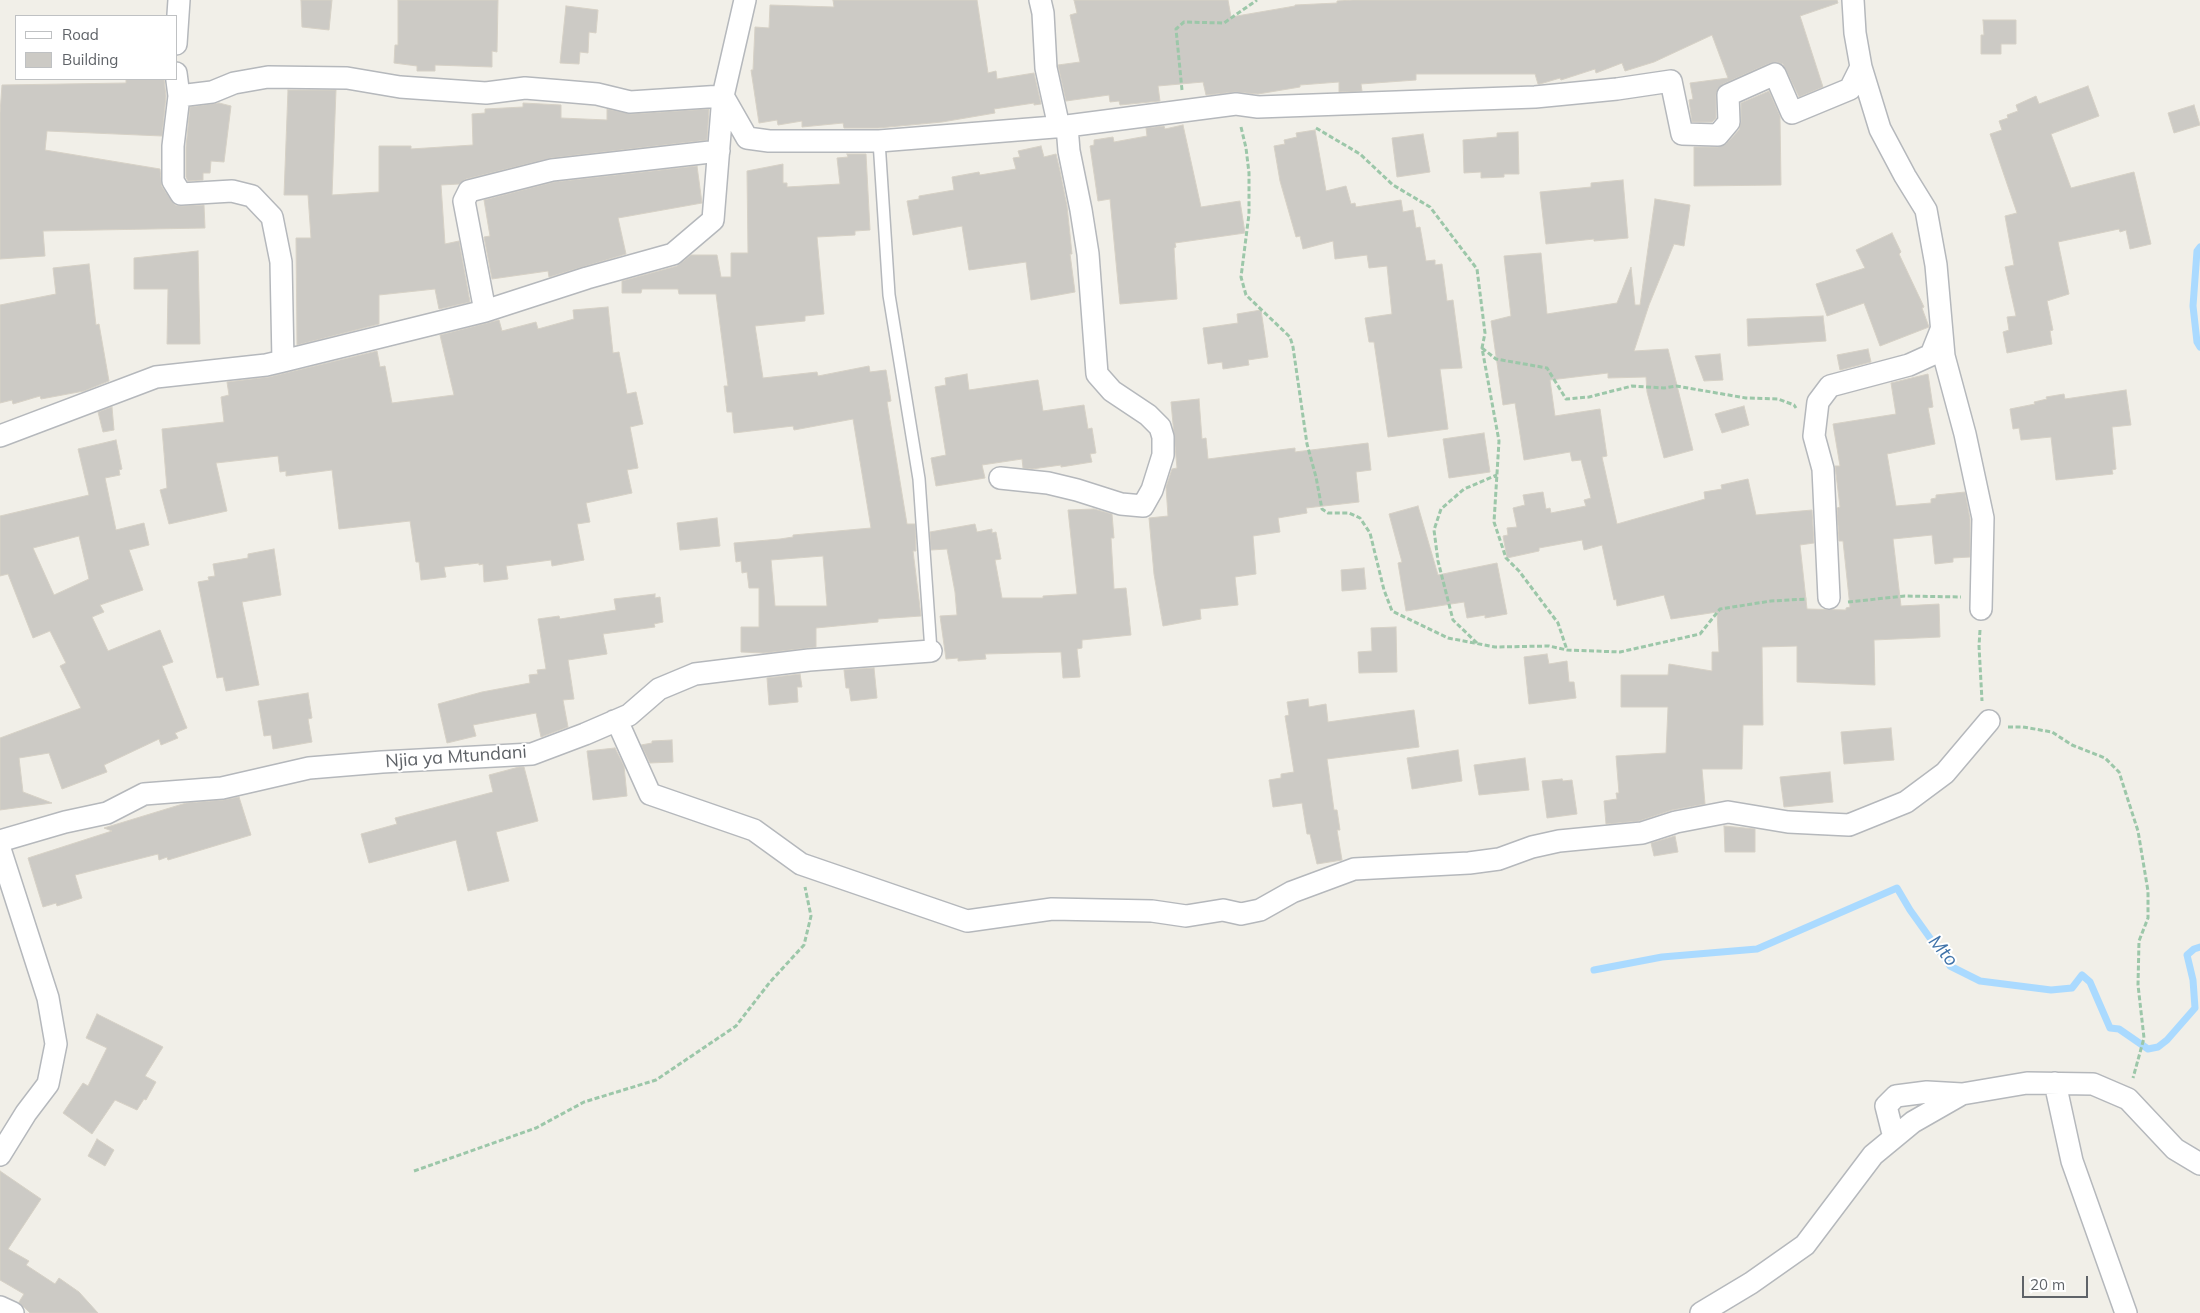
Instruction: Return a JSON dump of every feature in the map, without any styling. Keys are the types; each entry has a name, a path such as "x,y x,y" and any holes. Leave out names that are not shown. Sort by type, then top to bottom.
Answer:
{"street":[{"path":"178,15 179,0"},
{"path":"0,436 156,377 266,365 283,361 486,310 587,278 673,254 713,220 723,96 746,0"},
{"path":"1000,478 1048,483 1121,504 1143,506 1152,490 1162,455 1163,437 1160,427 1148,415 1112,391 1097,374 1088,254 1082,210 1063,126 1046,68 1043,12 1040,0"},
{"path":"1853,0 1855,34 1861,67 1880,129 1926,210 1936,265 1944,356 1965,434 1983,518 1981,602"},
{"path":"723,96 747,138 770,141 879,141 1063,126 1236,104 1258,107 1535,97 1618,89 1672,81 1682,134 1718,135 1730,122 1728,95 1775,74 1792,113 1850,89 1861,67"},
{"path":"179,96 212,92 234,82 268,77 347,78 400,87 486,93 525,88 597,94 630,102 723,96"},
{"path":"177,80 179,96 173,146 173,181 181,194 232,191 252,196 272,217 281,262 283,361"},
{"path":"486,310 464,201 469,191 552,170 719,151"},
{"path":"1829,598 1823,469 1814,436 1818,402 1830,386 1909,365 1931,355 1942,327"},
{"name":"Njia ya Mtundani","path":"0,841 65,822 107,814 144,794 222,788 309,768 532,754 629,715 659,689 695,674 809,660 931,651"},
{"path":"614,721 619,725 650,794 754,830 801,864 967,921 1052,909 1152,911 1186,916 1223,910 1241,914 1260,910 1292,892 1354,869 1469,863 1499,859 1532,847 1559,841 1642,833 1676,822 1728,812 1788,822 1849,825 1906,802 1945,773 1989,721"},
{"path":"0,849 48,998 56,1044 48,1084 26,1113 0,1154"},
{"path":"1895,1136 1886,1106 1896,1096 1927,1092 1962,1094 2027,1083 2093,1084 2128,1099 2175,1149 2200,1164"},
{"path":"2055,1084 2072,1161 2126,1313"},
{"path":"1700,1313 1751,1283 1804,1246 1873,1154 1913,1122 1962,1094"},
{"path":"0,1307 13,1313"}],"lane":[{"path":"879,141 889,295 919,479 931,651"}],"path":[{"path":"1185,111 1176,30 1184,22 1224,23 1257,0"},
{"path":"1236,104 1246,148 1249,174 1249,214 1241,277 1246,295 1290,337 1294,347 1307,444 1322,509 1328,513 1349,512 1360,518 1370,533 1384,590 1392,611 1448,638 1495,647 1549,646 1567,650 1620,652 1700,634 1720,609 1771,601 1829,598 1850,602 1905,596 1952,598 1981,602 1979,646 1983,715 1996,727 2023,727 2052,732 2072,745 2105,758 2119,772 2138,831 2148,891 2148,918 2139,941 2138,976 2144,1038 2128,1099"},
{"path":"1308,126 1316,128 1360,154 1393,184 1430,207 1477,269 1485,333 1482,348 1499,441 1494,522 1506,558 1519,571 1558,623 1567,650"},
{"path":"1482,348 1496,359 1547,368 1566,399 1588,397 1632,386 1664,388 1676,386 1746,398 1778,399 1794,405 1814,436"},
{"path":"1479,644 1453,620 1438,561 1434,530 1441,509 1452,499 1464,489 1497,475"},
{"path":"414,1171 536,1128 584,1102 656,1080 736,1026 770,982 804,945 811,916 801,864"}],"building":[{"path":"301,0 332,0 329,30 302,27"},
{"path":"398,0 498,0 497,52 492,51 492,67 435,65 435,71 417,71 417,66 394,63 395,45 398,45"},
{"path":"833,0 977,0 988,73 996,71 997,79 1034,73 1041,104 1034,105 1034,103 994,109 995,113 942,122 878,128 844,128 843,123 802,127 802,121 778,125 777,120 759,123 751,70 753,70 755,27 769,28 770,5 834,7"},
{"path":"1074,0 1228,0 1231,17 1295,5 1337,3 1337,1 1353,0 1837,0 1838,3 1800,16 1823,87 1799,97 1783,64 1777,62 1770,63 1718,88 1716,95 1716,118 1712,122 1692,122 1689,100 1693,99 1690,83 1728,78 1712,35 1654,62 1625,71 1622,63 1596,73 1595,69 1561,80 1560,78 1540,84 1538,84 1535,74 1416,74 1416,80 1361,84 1362,91 1339,92 1339,82 1300,85 1300,87 1258,94 1235,92 1206,95 1203,82 1158,86 1160,101 1120,105 1119,101 1110,102 1109,95 1066,101 1058,65 1080,62 1070,15 1077,13"},
{"path":"566,6 598,10 596,33 589,32 588,53 580,52 579,64 560,63"},
{"path":"1983,20 2016,20 2016,44 2001,44 2001,54 1981,54 1981,35 1984,35"},
{"path":"126,80 164,80 166,96 162,136 47,131 45,150 160,169 162,187 175,205 204,205 205,228 43,231 45,256 0,259 0,113 2,85 126,83"},
{"path":"2088,86 2099,116 2051,134 2071,188 2134,172 2151,244 2130,249 2126,230 2120,232 2119,229 2058,242 2069,294 2047,301 2053,330 2050,331 2052,344 2007,353 2003,332 2009,330 2007,317 2016,316 2005,267 2014,265 2005,216 2017,213 1990,134 2002,130 1999,121 2008,118 2007,115 2018,111 2016,105 2036,96 2039,104"},
{"path":"288,90 336,90 332,195 379,192 379,146 411,146 411,149 473,145 472,114 485,113 485,109 523,107 523,103 561,105 561,118 607,120 607,109 631,114 709,109 707,140 551,158 466,179 459,184 441,185 445,244 459,241 470,302 439,309 435,289 379,295 379,324 297,345 296,238 311,238 308,195 284,195"},
{"path":"1769,91 1780,116 1781,185 1694,186 1694,147 1718,147 1727,143 1739,130 1741,103"},
{"path":"219,103 231,106 224,162 211,161 210,173 203,173 203,180 188,181 186,177 186,147 190,107"},
{"path":"2194,105 2200,125 2174,133 2168,113"},
{"path":"1183,125 1201,207 1240,201 1245,233 1175,243 1177,299 1120,304 1110,199 1098,201 1090,146 1094,145 1094,140 1113,137 1114,142 1147,136 1146,128 1164,126 1165,129"},
{"path":"1315,130 1326,191 1346,186 1351,204 1355,203 1356,207 1401,200 1403,212 1413,210 1416,228 1420,227 1426,261 1435,260 1435,265 1442,264 1447,301 1453,300 1462,368 1440,369 1448,429 1388,437 1374,342 1369,342 1365,318 1392,314 1387,266 1369,268 1367,255 1335,259 1333,241 1303,249 1300,236 1296,237 1280,181 1274,146 1285,144 1284,140 1297,137 1296,133"},
{"path":"1518,132 1519,174 1504,174 1504,177 1481,178 1481,172 1464,173 1463,140 1497,137 1497,133"},
{"path":"1423,134 1430,172 1397,177 1392,138"},
{"path":"1041,146 1044,157 1056,154 1060,171 1067,206 1075,292 1031,300 1026,262 969,270 962,226 913,235 907,201 919,199 919,196 954,190 952,177 979,172 980,175 1016,169 1013,158 1020,157 1018,151"},
{"path":"847,154 866,154 870,230 855,231 855,235 817,237 824,314 805,316 805,321 755,326 763,378 817,372 818,376 869,366 870,372 886,370 891,401 887,402 907,524 915,524 916,551 913,551 921,616 878,619 878,622 816,628 816,647 764,653 741,652 741,627 759,627 759,588 749,588 747,572 742,573 741,561 736,562 734,543 780,539 793,537 793,535 871,528 853,419 794,430 793,426 734,433 732,412 727,412 724,386 728,386 716,294 679,294 678,289 642,289 641,293 622,293 622,281 677,266 691,255 717,255 721,277 731,277 731,253 748,253 747,171 783,164 783,183 787,183 787,187 840,184 837,158 848,157","holes":["823,556 827,606 775,606 771,560"]},
{"path":"697,166 702,203 618,218 626,254 549,277 548,271 492,279 484,237 490,236 484,200 554,182"},
{"path":"1623,180 1628,238 1546,244 1540,192 1591,187 1591,183"},
{"path":"1655,199 1690,205 1684,246 1674,244 1649,305 1634,351 1668,349 1693,450 1664,458 1647,392 1646,377 1608,378 1608,373 1550,380 1555,416 1600,409 1607,456 1602,457 1617,524 1705,499 1704,492 1722,489 1721,485 1748,479 1756,515 1812,510 1814,543 1800,545 1807,609 1846,610 1846,608 1850,607 1843,541 1839,541 1837,508 1840,507 1835,466 1840,466 1833,424 1896,414 1891,383 1928,374 1933,407 1928,408 1935,444 1887,454 1896,506 1931,503 1931,499 1936,498 1936,495 1965,492 1970,519 1970,557 1953,558 1953,562 1935,564 1932,535 1893,539 1901,606 1939,604 1940,637 1874,640 1875,685 1797,682 1797,646 1762,647 1763,725 1743,725 1742,769 1702,769 1705,804 1672,810 1639,821 1606,824 1604,801 1617,799 1616,793 1619,793 1616,756 1666,753 1668,707 1621,707 1621,675 1668,675 1669,664 1712,671 1712,652 1719,652 1717,612 1671,619 1664,595 1617,606 1602,545 1584,550 1582,540 1539,548 1539,551 1507,558 1503,536 1508,535 1507,528 1517,527 1513,508 1525,505 1523,495 1543,492 1546,509 1550,508 1551,513 1586,506 1584,500 1591,498 1581,460 1572,461 1570,452 1524,460 1515,403 1503,405 1491,321 1511,316 1504,256 1541,253 1547,314 1617,303 1631,267 1635,305 1640,305"},
{"path":"1892,233 1901,252 1899,254 1924,307 1922,308 1929,327 1880,346 1864,303 1827,316 1816,284 1865,268 1856,250"},
{"path":"198,251 200,344 167,344 168,289 134,289 134,258"},
{"path":"89,264 96,325 99,324 109,381 84,391 41,399 40,396 13,404 12,400 0,403 0,305 56,294 53,268"},
{"path":"608,307 613,353 619,352 627,394 636,392 643,424 630,427 638,468 627,470 632,493 586,503 590,522 577,524 584,560 552,566 551,560 506,566 508,579 484,582 483,564 444,567 446,577 421,580 419,562 416,562 410,521 339,529 332,470 286,476 286,471 280,472 278,456 216,463 227,511 169,524 160,490 167,488 162,429 224,422 221,397 229,395 227,382 269,377 377,351 380,367 385,366 392,403 454,395 440,335 499,320 502,331 536,322 538,329 574,319 573,310"},
{"path":"1261,310 1268,357 1248,360 1249,365 1223,369 1222,362 1208,364 1203,328 1238,323 1237,314"},
{"path":"1823,316 1826,341 1748,346 1747,319"},
{"path":"1868,349 1871,362 1840,370 1837,355"},
{"path":"1720,354 1723,380 1704,381 1695,356"},
{"path":"967,374 969,390 1038,380 1043,411 1084,405 1088,429 1092,428 1096,453 1090,454 1092,462 1032,469 1023,468 1022,459 982,465 985,478 936,486 931,458 946,455 935,387 946,385 945,378"},
{"path":"2126,390 2131,425 2112,427 2116,469 2112,470 2113,474 2056,480 2051,437 2021,440 2019,428 2013,429 2010,409 2035,404 2034,402 2047,399 2046,397 2064,394 2065,399"},
{"path":"1199,399 1202,439 1206,438 1208,459 1295,448 1295,452 1368,443 1371,470 1356,472 1359,502 1306,508 1307,513 1278,518 1280,532 1253,536 1256,574 1235,577 1238,605 1200,609 1201,619 1163,626 1154,574 1149,518 1168,516 1166,487 1172,469 1177,468 1171,402"},
{"path":"1744,406 1749,425 1722,433 1715,414"},
{"path":"112,407 114,430 103,432 98,412"},
{"path":"1484,433 1490,472 1449,478 1443,439"},
{"path":"116,440 122,469 119,470 120,475 105,478 116,530 144,523 149,545 129,550 143,590 100,605 104,612 92,617 108,651 160,630 173,662 162,666 187,728 175,733 178,738 161,745 159,739 104,765 107,772 62,789 49,753 19,758 23,792 52,803 0,810 0,738 81,708 60,666 66,663 50,631 33,638 8,574 0,576 0,516 89,495 78,449","holes":["79,536 89,579 54,595 33,548"]},
{"path":"1418,506 1438,575 1497,563 1507,614 1485,618 1485,615 1467,618 1464,602 1406,611 1398,563 1402,562 1389,514"},
{"path":"1094,509 1112,514 1114,538 1111,538 1114,589 1126,588 1131,635 1082,640 1082,648 1077,649 1080,677 1063,678 1061,652 985,654 986,659 958,661 958,658 946,659 940,616 957,615 955,592 947,549 931,550 930,532 975,524 977,532 992,529 992,533 996,532 1001,559 995,560 1002,598 1043,598 1043,596 1077,594 1068,510"},
{"path":"717,518 720,546 680,550 677,523"},
{"path":"274,549 281,595 242,602 259,685 226,691 223,677 217,678 198,582 209,580 208,577 215,576 213,564 248,558 248,554"},
{"path":"1364,568 1366,589 1342,591 1341,570"},
{"path":"655,594 655,598 660,597 663,622 654,624 655,627 603,634 607,654 568,660 574,699 563,700 568,727 541,737 536,713 473,725 476,736 447,743 438,704 482,692 530,683 529,675 538,674 537,670 546,669 538,619 559,616 560,619 616,610 614,599"},
{"path":"1396,627 1397,672 1359,673 1358,652 1372,651 1371,628"},
{"path":"1547,654 1549,664 1567,661 1569,682 1574,682 1576,698 1529,704 1524,657"},
{"path":"874,668 877,698 851,701 849,688 846,688 844,670"},
{"path":"800,674 802,687 797,687 798,702 769,705 767,678"},
{"path":"308,693 312,718 308,719 312,742 273,749 271,735 264,736 258,701"},
{"path":"1308,699 1309,707 1326,704 1328,722 1414,710 1419,747 1327,759 1334,810 1337,810 1340,830 1337,830 1342,860 1317,864 1310,834 1307,834 1302,803 1273,807 1269,780 1281,778 1281,774 1294,772 1285,716 1289,715 1287,702"},
{"path":"1891,728 1894,760 1844,764 1841,732"},
{"path":"672,740 673,762 650,763 641,745 652,743 652,741"},
{"path":"615,748 624,766 627,796 593,800 587,751"},
{"path":"1458,750 1462,781 1412,789 1407,758"},
{"path":"1525,758 1529,790 1479,795 1474,765"},
{"path":"524,767 538,821 496,832 509,881 468,891 456,840 369,863 361,834 397,824 395,818 493,792 489,775"},
{"path":"1830,772 1833,802 1784,807 1780,777"},
{"path":"1562,779 1563,781 1572,780 1577,814 1547,818 1542,781"},
{"path":"239,797 251,835 168,860 167,857 159,860 158,854 75,875 82,898 57,906 56,903 43,907 28,858 112,831 104,828 186,803"},
{"path":"1724,826 1755,829 1755,852 1725,852"},
{"path":"1675,836 1678,852 1654,856 1651,843"},
{"path":"97,1014 163,1047 145,1076 156,1082 146,1100 144,1099 137,1110 115,1100 92,1134 63,1113 83,1083 88,1086 107,1048 86,1038"},
{"path":"97,1139 114,1150 105,1166 88,1156"},
{"path":"0,1171 41,1199 8,1249 29,1261 26,1265 55,1284 59,1278 79,1292 98,1313 30,1313 19,1302 24,1294 0,1280"}],"waterway":[{"name":"Mto","path":"2200,247 2197,251 2193,306 2197,342 2200,347"},
{"name":"Mto","path":"1594,970 1662,957 1757,949 1897,888 1910,910 1950,966 1980,981 2051,990 2072,988 2082,975 2090,982 2110,1028 2119,1029 2148,1049 2158,1047 2167,1040 2195,1008 2193,980 2187,955 2200,947"}]}
